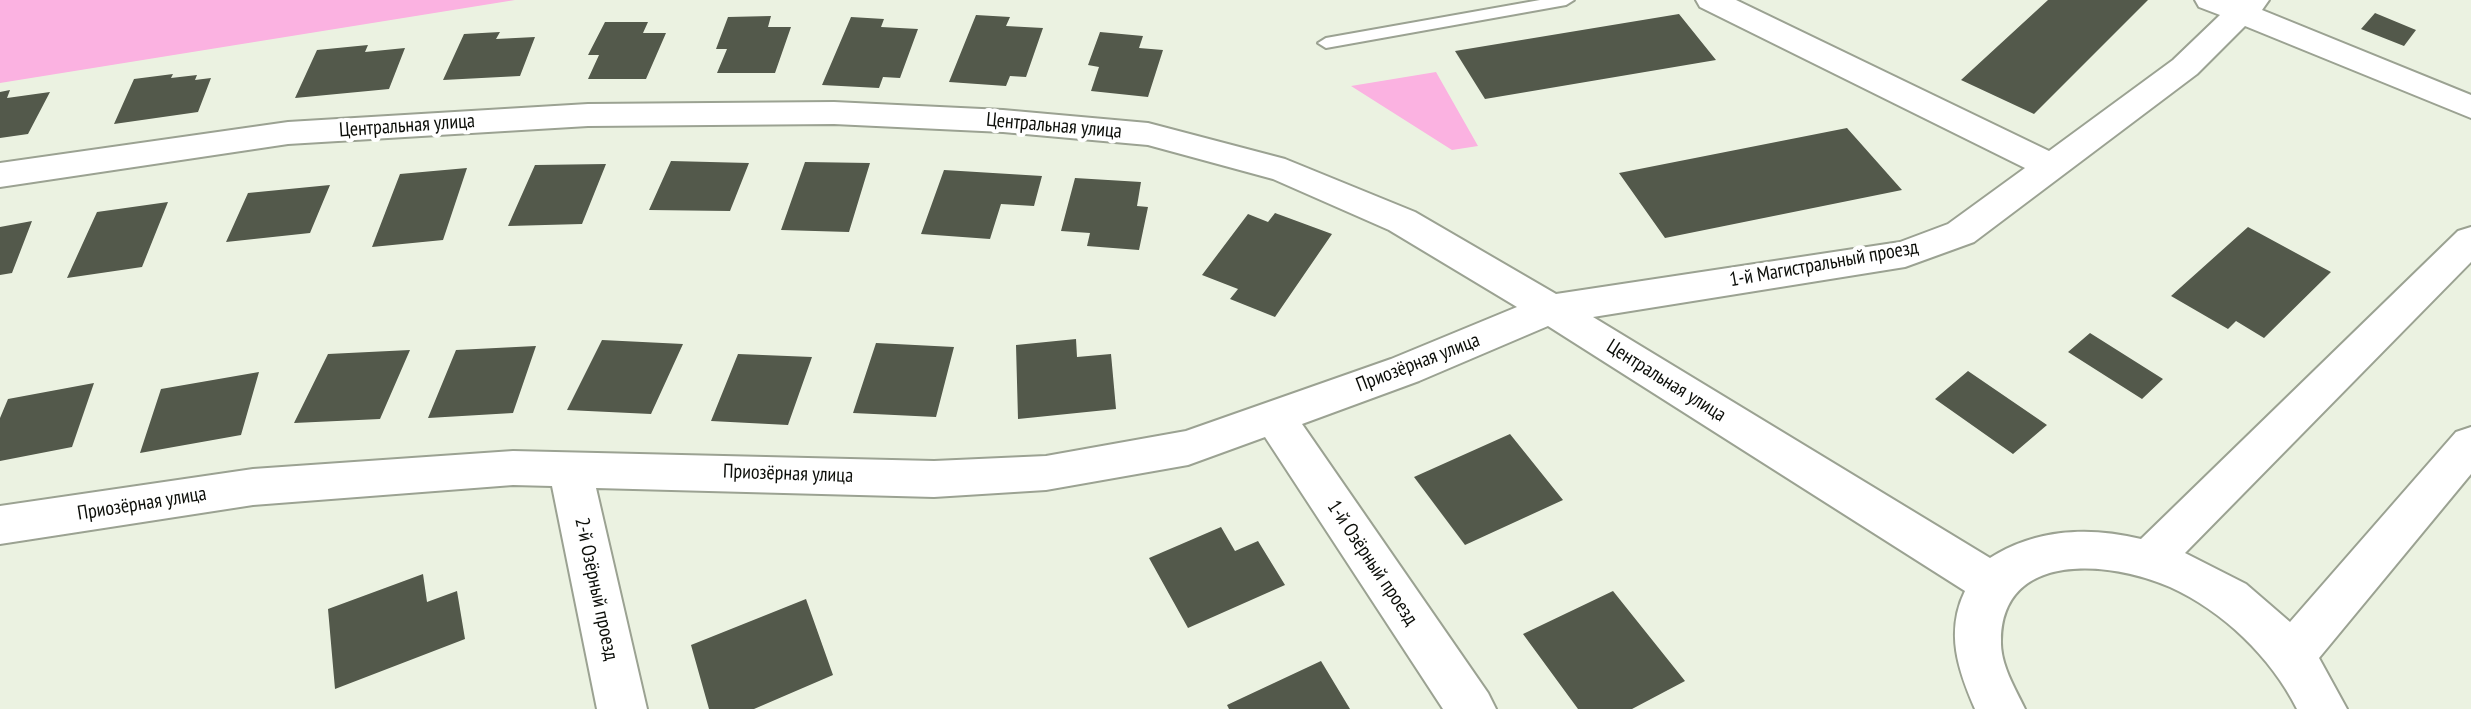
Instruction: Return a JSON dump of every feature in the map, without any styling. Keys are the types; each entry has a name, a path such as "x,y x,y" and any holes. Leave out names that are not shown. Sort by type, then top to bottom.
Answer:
{"street":[{"path":"1711,0 2049,165"},
{"path":"2235,4 2471,107"},
{"name":"1-й Магистральный проезд","path":"1551,309 1905,254 1961,233 2185,67 2235,4"},
{"name":"Центральная улица","path":"0,175 288,133 588,115 834,113 1148,134 1285,171 1402,221 1551,309 1994,585"},
{"path":"2150,559 2471,240"},
{"name":"Приозёрная улица","path":"0,525 253,487 513,468 934,479 1046,473 1188,448 1405,370 1551,309"},
{"name":"1-й Озёрный проезд","path":"1274,417 1471,709"},
{"path":"2291,656 2471,444"},
{"name":"2-й Озёрный проезд","path":"570,469 622,709"},
{"path":"2000,709 1984,674 1977,640 1981,610 1994,585 2014,566 2052,552 2074,548 2110,550 2150,559 2189,575 2227,597 2261,625 2291,656 2322,709"}],"lane":[{"path":"1326,43 1566,0"}],"shaded area":[{"path":"0,0 515,0 0,83"},
{"path":"1436,72 1478,146 1452,150 1351,86"}],"building":[{"path":"2048,0 2148,0 2034,114 1961,80"},
{"path":"2375,13 2416,30 2404,46 2361,29"},
{"path":"1679,14 1716,60 1485,99 1455,51"},
{"path":"976,15 1010,17 1006,26 1043,28 1026,77 1010,76 1006,86 949,82"},
{"path":"771,16 768,27 791,27 775,73 717,73 727,49 716,49 728,17"},
{"path":"851,17 884,19 881,27 918,29 900,78 883,77 879,88 822,85"},
{"path":"605,22 648,22 643,33 666,33 646,79 588,79 599,55 588,55"},
{"path":"500,32 496,39 535,37 520,76 443,80 464,34"},
{"path":"1100,32 1143,36 1139,48 1163,50 1148,97 1091,91 1099,67 1088,65"},
{"path":"368,45 365,52 405,48 389,89 295,98 317,50"},
{"path":"173,74 171,78 197,75 195,80 211,78 198,112 114,124 134,79"},
{"path":"10,90 7,98 50,92 28,134 0,138 0,92"},
{"path":"1847,128 1902,190 1665,238 1619,173"},
{"path":"671,161 749,163 730,211 649,210"},
{"path":"805,162 870,163 849,232 781,230"},
{"path":"606,164 582,224 508,226 535,165"},
{"path":"467,168 443,240 372,247 400,174"},
{"path":"944,170 1042,176 1034,206 1001,204 990,239 921,234"},
{"path":"1075,178 1141,182 1137,206 1148,207 1139,250 1087,246 1090,233 1061,231"},
{"path":"330,185 310,233 226,242 248,193"},
{"path":"168,202 142,267 67,278 97,212"},
{"path":"1275,213 1332,234 1275,317 1230,299 1238,289 1202,275 1248,214 1268,222"},
{"path":"32,221 12,273 0,275 0,227"},
{"path":"2248,227 2331,272 2264,338 2236,321 2228,329 2171,296"},
{"path":"2090,333 2163,379 2142,399 2068,352"},
{"path":"1076,339 1077,357 1111,354 1116,409 1018,419 1016,345"},
{"path":"602,340 683,344 651,414 567,410"},
{"path":"876,343 954,347 936,417 853,413"},
{"path":"536,346 513,413 428,418 456,350"},
{"path":"410,350 380,419 294,423 328,354"},
{"path":"738,354 812,357 788,425 711,421"},
{"path":"1968,371 2047,425 2013,454 1935,399"},
{"path":"259,372 241,435 140,453 161,389"},
{"path":"94,383 72,447 0,461 0,418 8,399"},
{"path":"1510,434 1563,500 1465,545 1414,477"},
{"path":"1221,527 1235,551 1258,541 1285,585 1188,628 1149,558"},
{"path":"423,574 427,602 457,591 465,639 335,689 328,609"},
{"path":"1613,591 1685,681 1632,709 1578,709 1523,634"},
{"path":"806,599 833,675 754,709 709,709 691,645"},
{"path":"1321,661 1350,709 1229,709 1227,705"}]}
